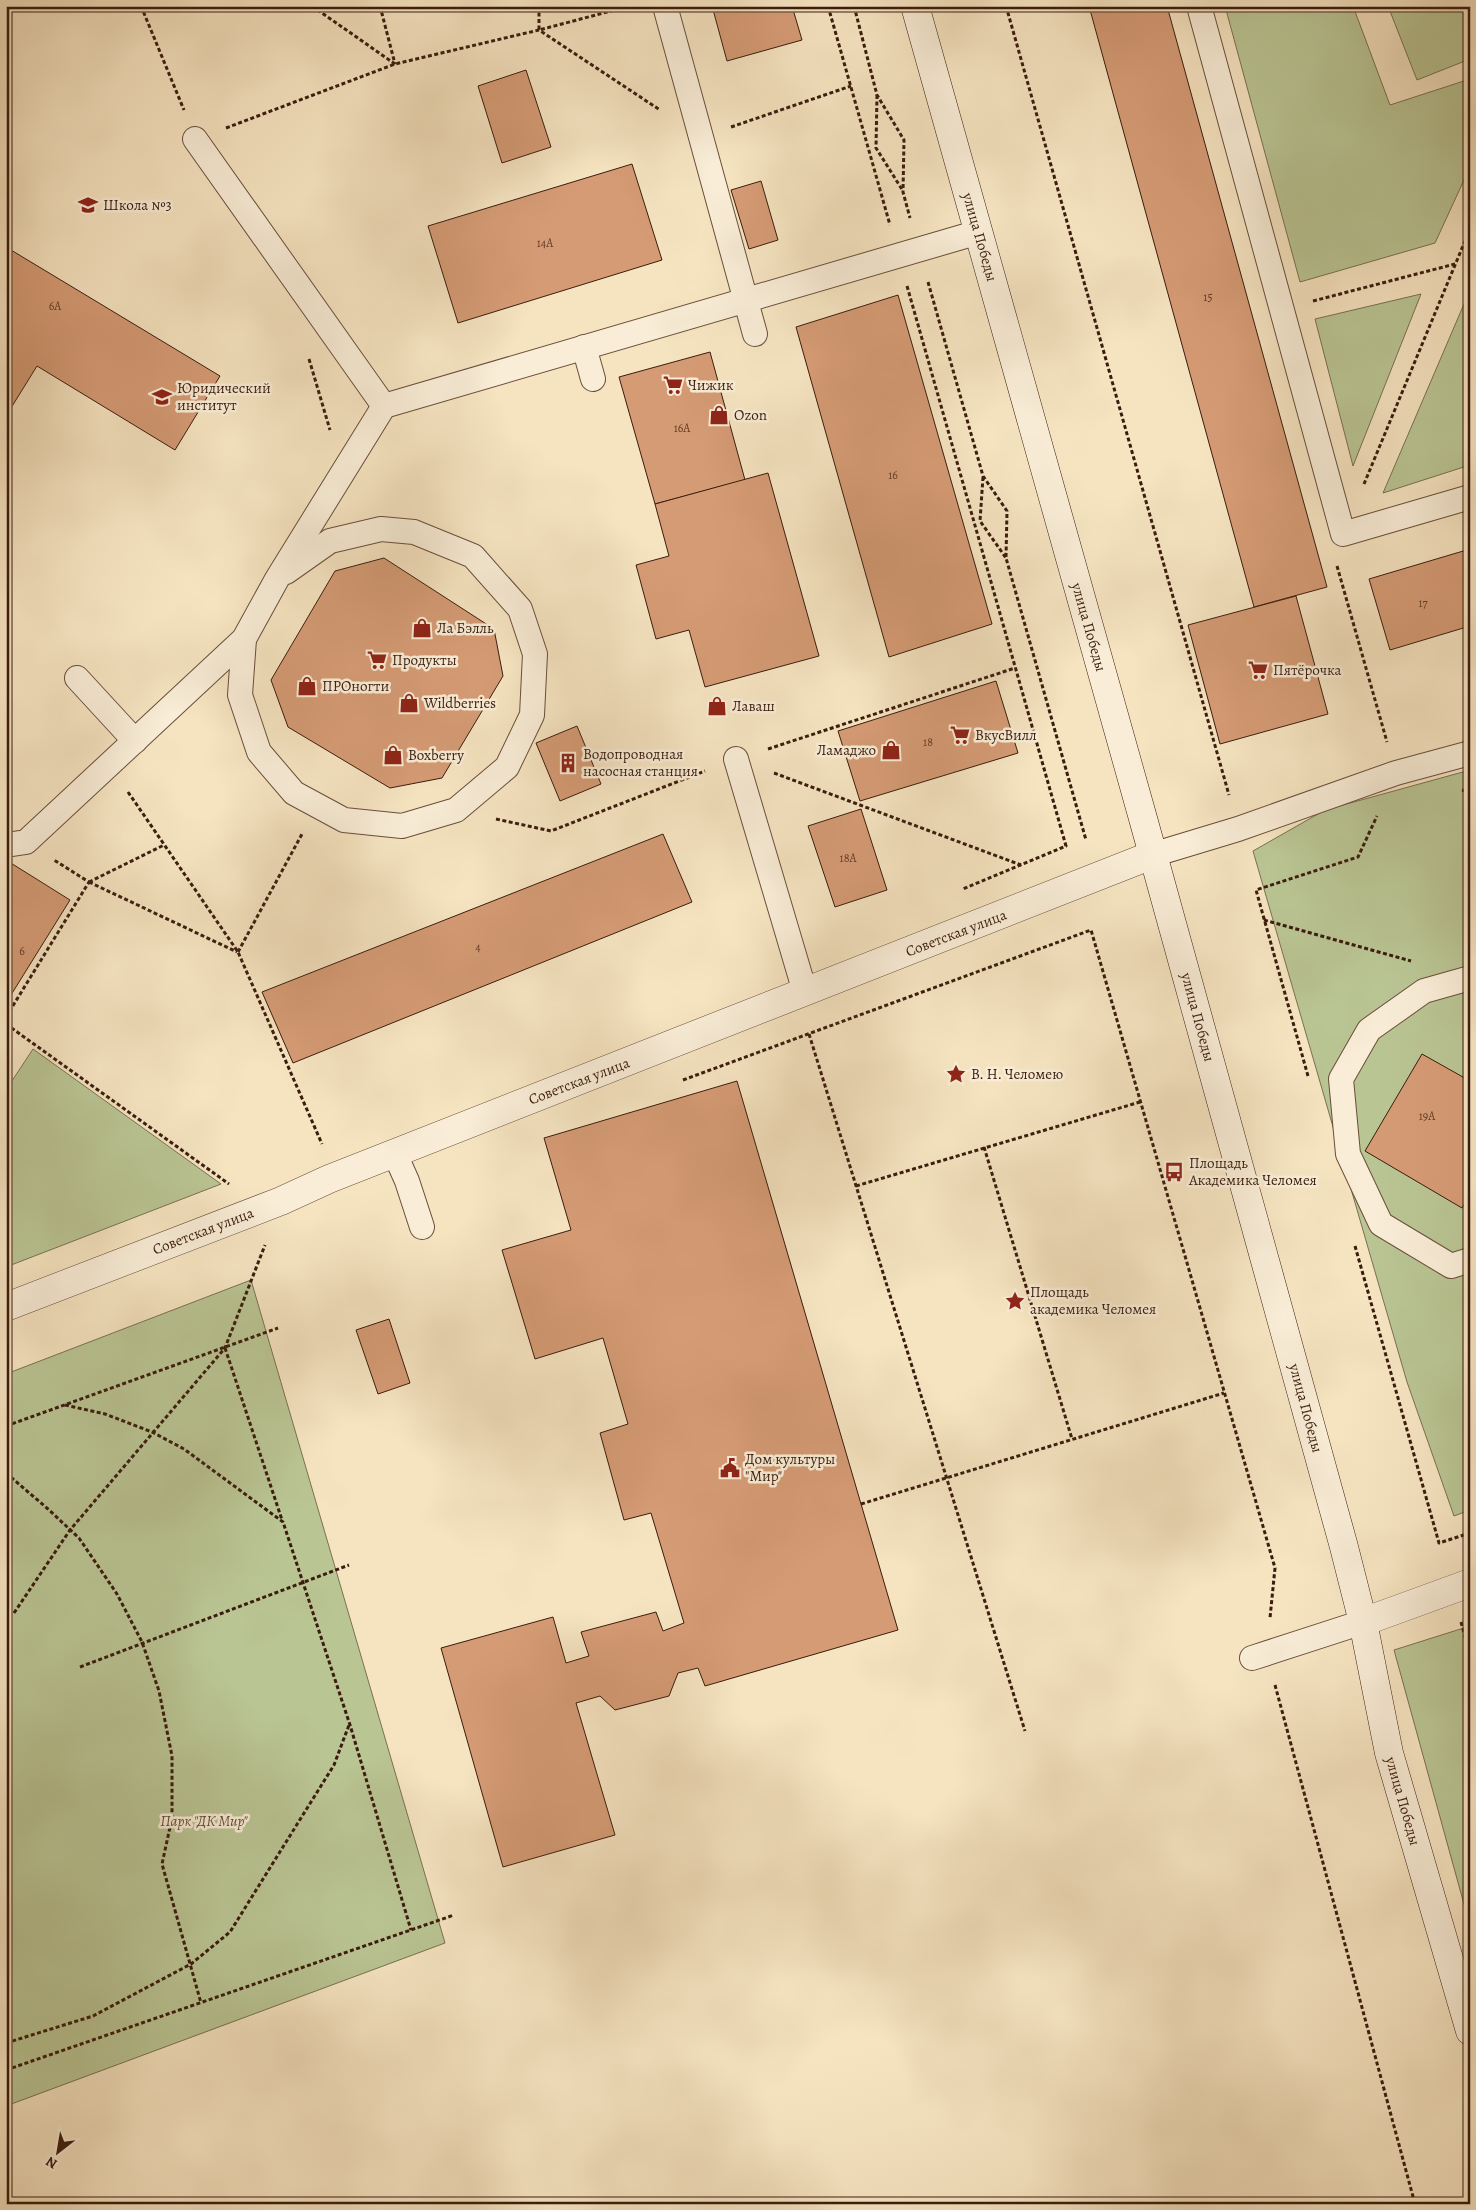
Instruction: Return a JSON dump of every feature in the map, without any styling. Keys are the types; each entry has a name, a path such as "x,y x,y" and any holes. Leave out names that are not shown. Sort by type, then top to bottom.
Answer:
{"street":[{"name":"улица Победы","path":"915,6 1342,1537 1363,1622 1389,1752 1470,2031"},
{"name":"Советская улица","path":"6,1307 281,1201 329,1179 1152,855"},
{"path":"1363,1622 1470,1583"}],"lane":[{"path":"665,6 755,334"},
{"path":"1199,6 1343,534 1470,497"},
{"path":"195,139 384,406"},
{"path":"16,844 135,741 244,639 277,579 384,406 417,386 584,347 979,232"},
{"path":"584,347 593,379"},
{"path":"244,639 240,695 258,752 294,793 344,820 402,826 456,810 507,767 532,715 535,654 520,609 473,556 414,532 381,529 330,541 277,579"},
{"path":"77,678 135,741"},
{"path":"1152,855 1238,829 1396,773 1470,753"},
{"path":"736,759 805,992"},
{"path":"1470,978 1424,991 1368,1030 1341,1079 1348,1154 1381,1224 1450,1266 1470,1260"},
{"path":"395,1154 407,1181 422,1227"},
{"path":"1259,1656 1363,1622"}],"path":[{"path":"141,6 195,139 395,64 630,6"},
{"path":"312,6 395,64"},
{"path":"380,6 395,64"},
{"path":"539,6 539,30"},
{"path":"828,6 851,86 983,476 1007,511 1006,558 1086,840"},
{"path":"854,6 877,95 876,148 903,192"},
{"path":"1006,6 1229,795"},
{"path":"539,30 700,138 851,86"},
{"path":"877,95 904,140 903,192 908,253 1015,668 1066,846 1022,865"},
{"path":"1343,534 1470,228"},
{"path":"1282,310 1455,264"},
{"path":"983,476 980,521 1006,558"},
{"path":"736,759 1015,668"},
{"path":"1256,890 1358,857 1396,773"},
{"path":"238,952 317,805"},
{"path":"16,844 89,882 238,952 324,1149"},
{"path":"6,1017 89,882 164,845"},
{"path":"1264,920 1414,962"},
{"path":"1091,930 1275,1568 1259,1656 1415,2204"},
{"path":"6,1024 229,1184 237,1182"},
{"path":"809,1034 1025,1731"},
{"path":"856,1186 1141,1102"},
{"path":"984,1147 1072,1439"},
{"path":"14,1613 70,1530 225,1348 268,1237"},
{"path":"6,1426 278,1328"},
{"path":"225,1348 350,1725 411,1930"},
{"path":"861,1504 1224,1393"},
{"path":"65,1405 105,1414 152,1432 184,1449 283,1522"},
{"path":"6,1474 48,1508 79,1538 117,1594 142,1642 160,1691 172,1756 172,1818 162,1864 201,2003"},
{"path":"1439,1543 1470,1533"},
{"path":"80,1667 349,1565"},
{"path":"1459,1614 1470,1655"},
{"path":"6,2043 93,2016 191,1964 230,1932 334,1765 350,1725"},
{"path":"6,2070 454,1915"}],"green space":[{"path":"1225,6 1353,6 1390,105 1470,79 1470,167 1435,243 1300,282"},
{"path":"1388,6 1470,6 1470,59 1417,80"},
{"path":"1470,290 1470,465 1383,493"},
{"path":"1421,294 1353,466 1315,319"},
{"path":"1470,770 1470,1510 1454,1516 1407,1382 1253,851 1325,810"},
{"path":"33,1049 221,1184 6,1267 6,1090"},
{"name":"Парк \"ДК Мир\"","path":"251,1280 445,1943 6,2106 6,1374"},
{"path":"1470,1626 1470,1926 1394,1650"}],"building":[{"path":"712,6 792,6 802,40 727,61"},
{"path":"1089,6 1167,6 1327,587 1254,607"},
{"path":"526,70 551,147 502,163 478,86"},
{"path":"632,164 662,260 458,323 428,226"},
{"path":"761,181 778,240 749,249 731,190"},
{"path":"6,247 220,376 175,450 37,366 6,416"},
{"path":"898,295 992,624 889,657 796,327"},
{"path":"710,352 745,480 655,504 619,377"},
{"path":"768,473 819,656 705,687 689,630 656,639 636,565 669,556 655,504"},
{"path":"1470,549 1470,626 1390,650 1369,579"},
{"path":"384,558 494,629 503,676 442,778 390,788 288,727 271,680 335,571"},
{"name":"Пятёрочка","path":"1296,596 1328,714 1220,744 1188,625"},
{"path":"996,681 1018,753 860,801 838,731"},
{"name":"Водопроводная насосная станция","path":"577,726 601,784 560,801 536,743"},
{"path":"861,809 887,890 835,907 808,826"},
{"path":"663,834 692,902 293,1063 262,992"},
{"path":"6,860 70,900 6,1003"},
{"path":"1422,1054 1470,1081 1470,1195 1462,1208 1365,1151"},
{"name":"Дом культуры \"Мир\"","path":"737,1081 898,1630 705,1686 698,1668 678,1673 669,1696 615,1710 600,1696 576,1703 615,1835 503,1867 441,1648 553,1617 566,1663 589,1656 581,1632 656,1612 663,1631 684,1623 651,1513 624,1520 600,1433 628,1424 603,1338 535,1359 502,1250 571,1230 544,1138"},
{"path":"389,1319 410,1383 378,1394 356,1330"}],"place":[{"name":"Школа №3","path":"88,205"},
{"name":"Чижик","path":"673,385"},
{"name":"Юридический институт","path":"162,397"},
{"name":"Ozon","path":"719,415"},
{"name":"Ла Бэлль","path":"422,628"},
{"name":"Продукты","path":"377,660"},
{"name":"Пятёрочка","path":"1258,670"},
{"name":"ПРОногти","path":"307,686"},
{"name":"Wildberries","path":"409,703"},
{"name":"Лаваш","path":"717,706"},
{"name":"ВкусВилл","path":"960,735"},
{"name":"Ламаджо","path":"891,750"},
{"name":"Boxberry","path":"393,755"},
{"name":"Водопроводная насосная станция","path":"568,763"},
{"name":"В. Н. Челомею","path":"956,1074"},
{"name":"Площадь Академика Челомея","path":"1174,1172"},
{"name":"Площадь академика Челомея","path":"1015,1301"},
{"name":"Дом культуры \"Мир\"","path":"730,1468"}]}
